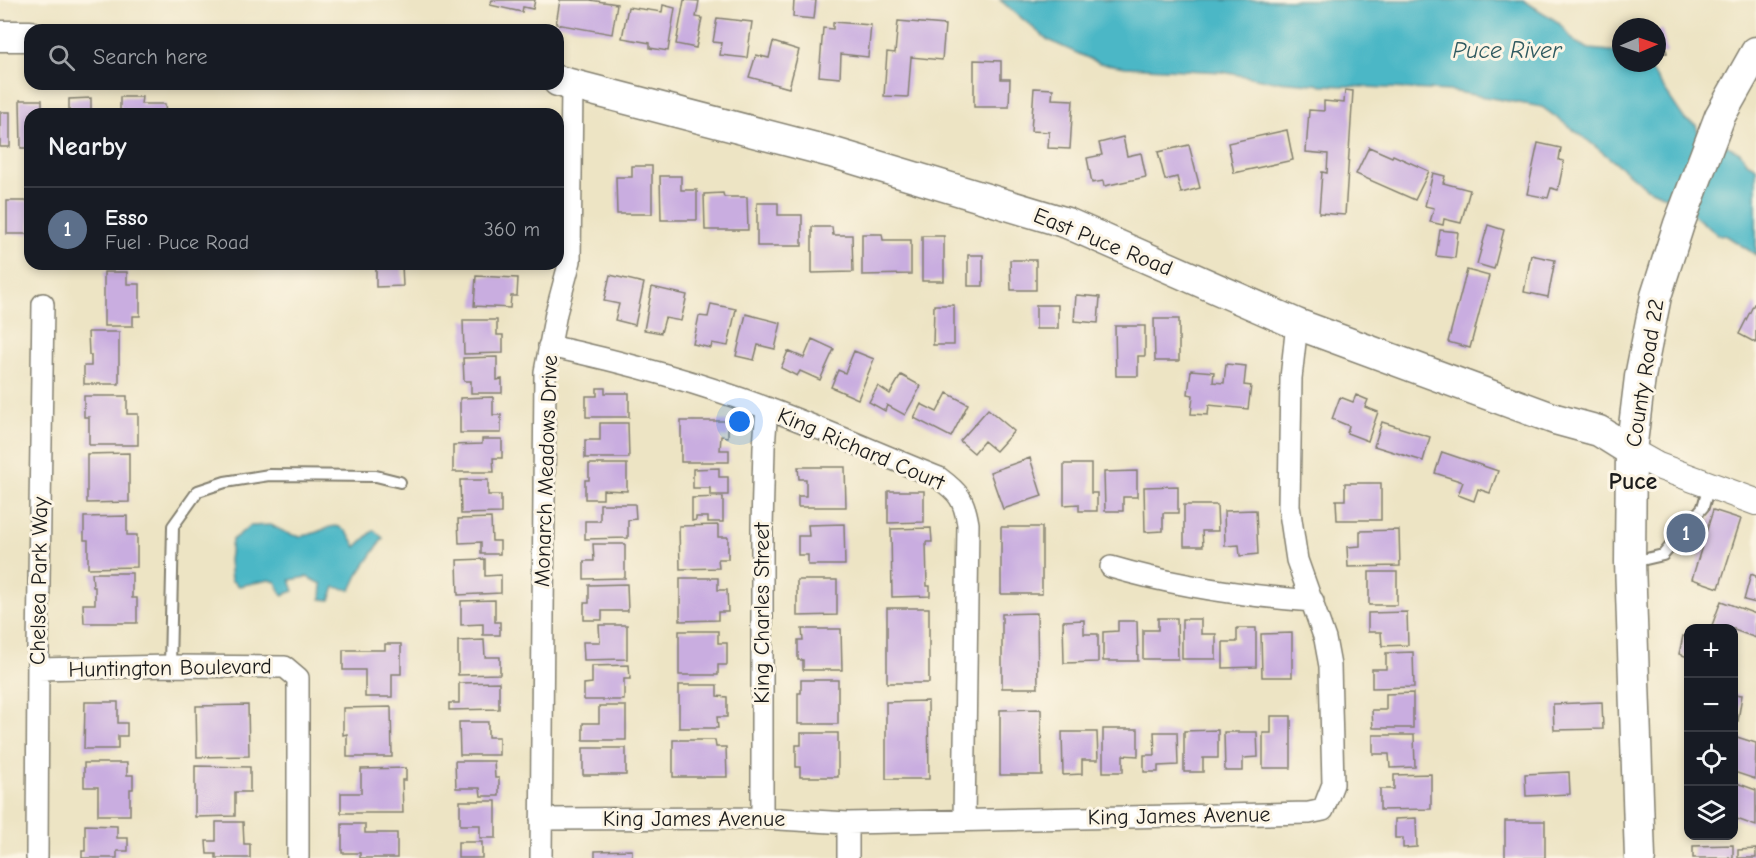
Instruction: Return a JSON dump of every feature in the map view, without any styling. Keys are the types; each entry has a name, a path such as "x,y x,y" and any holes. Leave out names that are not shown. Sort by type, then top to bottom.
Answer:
{"main road":[{"path":"0,36 24,36"},
{"name":"County Road 22","path":"1640,858 1630,562 1631,451 1640,377 1656,296 1678,224 1720,116 1756,52"},
{"name":"East Puce Road","path":"565,84 831,152 1067,224 1298,324 1556,419 1599,431 1631,451"}],"street":[{"name":"Monarch Meadows Drive","path":"541,858 545,372 556,313 570,261 565,84"},
{"name":"Chelsea Park Way","path":"37,858 44,304"},
{"name":"King James Avenue","path":"541,819 762,818 848,823 1309,813 1323,810 1333,784 1330,666 1325,639 1297,560 1289,506 1291,378 1298,324"},
{"name":"King Richard Court","path":"549,346 681,380 767,408 939,478 958,492 965,507 968,524 964,820"},
{"name":"King Charles Street","path":"762,818 762,528 767,408"},
{"path":"1631,451 1658,466 1756,501"},
{"path":"1111,567 1143,576 1254,597 1313,601"},
{"name":"Huntington Boulevard","path":"38,669 170,666 285,667 298,678 298,858"},
{"path":"848,823 848,858"}],"lane":[{"path":"170,666 174,526 198,490 225,482 269,475 376,476 399,482"},
{"path":"1696,515 1703,507 1709,486"},
{"path":"1630,562 1663,555 1680,535"}],"water":[{"name":"Puce River","path":"1000,0 1523,0 1558,22 1575,42 1589,49 1612,51 1612,72 1651,72 1685,120 1696,125 1698,132 1740,152 1747,162 1756,167 1756,255 1727,236 1717,234 1676,201 1647,188 1542,107 1451,91 1324,85 1266,80 1223,72 1126,67 1099,63 1048,40"},
{"path":"271,525 296,536 308,535 337,526 349,535 356,547 374,530 383,538 358,575 351,590 335,587 330,600 321,599 322,584 307,577 290,580 294,591 282,595 276,582 269,580 239,586 231,580 229,560 232,540 250,526"}],"building":[{"path":"492,0 535,0 533,9 523,7 522,12 490,5"},
{"path":"560,0 590,0 617,4 612,34 556,24"},
{"path":"684,0 699,1 696,17 702,18 696,48 676,44"},
{"path":"794,0 816,0 814,19 793,17"},
{"path":"663,5 675,8 668,51 650,48 650,43 622,38 628,7 662,12"},
{"path":"717,18 752,22 747,58 720,55 722,43 713,42"},
{"path":"898,21 945,25 942,60 911,57 908,97 884,96 887,52 895,53"},
{"path":"833,22 871,25 868,57 841,54 840,78 819,76 823,28 833,29"},
{"path":"773,42 799,50 789,88 749,77 756,55 769,58"},
{"path":"974,60 1001,61 1001,79 1010,79 1009,107 974,107"},
{"path":"1034,88 1053,89 1052,99 1073,100 1070,149 1048,148 1049,132 1031,131"},
{"path":"1345,90 1353,91 1345,215 1319,213 1322,172 1327,173 1328,154 1306,152 1309,110 1324,111 1324,101 1344,103"},
{"path":"120,97 142,97 141,104 165,104 165,108 120,108"},
{"path":"91,98 91,108 69,108 69,99"},
{"path":"20,100 42,100 42,108 24,108 24,148 21,148"},
{"path":"0,112 10,112 10,147 0,147"},
{"path":"1287,130 1293,160 1234,173 1228,143"},
{"path":"1123,137 1127,156 1141,153 1146,177 1104,186 1103,181 1092,183 1087,158 1102,155 1099,143"},
{"path":"1538,143 1561,148 1559,160 1564,161 1558,190 1551,188 1548,198 1527,194"},
{"path":"1189,145 1200,188 1181,193 1177,177 1165,180 1158,152"},
{"path":"1369,147 1429,171 1415,200 1356,174"},
{"path":"632,166 652,166 652,214 617,214 616,177 632,177"},
{"path":"1433,173 1445,176 1443,183 1470,190 1461,223 1444,219 1443,225 1430,222 1434,208 1425,206"},
{"path":"660,176 681,176 681,190 697,190 697,220 661,220"},
{"path":"723,193 724,197 747,197 748,230 705,230 704,194"},
{"path":"7,201 24,201 24,234 7,234"},
{"path":"757,203 778,203 778,215 802,215 802,246 757,246"},
{"path":"1488,225 1504,230 1494,269 1477,264"},
{"path":"812,227 832,227 833,235 852,235 853,272 812,273"},
{"path":"1440,230 1458,232 1455,258 1436,256"},
{"path":"862,234 882,234 883,240 911,240 911,274 862,275"},
{"path":"922,236 944,236 944,281 922,281"},
{"path":"968,255 983,255 983,286 968,286"},
{"path":"1531,255 1555,260 1548,297 1524,292"},
{"path":"1010,260 1036,260 1036,290 1011,290"},
{"path":"376,270 402,270 403,286 376,287"},
{"path":"1467,270 1489,276 1470,348 1448,342"},
{"path":"104,272 127,272 127,284 140,284 140,316 133,316 133,326 104,326"},
{"path":"610,275 644,283 635,325 615,320 619,304 604,301"},
{"path":"476,276 518,278 517,296 511,296 510,308 474,306"},
{"path":"652,287 687,295 681,321 665,318 661,333 644,330"},
{"path":"1076,295 1100,297 1098,323 1074,321"},
{"path":"711,304 736,309 728,346 712,343 711,348 693,344 699,316 708,317"},
{"path":"1754,304 1756,305 1756,343 1739,334"},
{"path":"934,305 954,305 954,345 933,345"},
{"path":"1036,305 1058,305 1058,329 1036,329"},
{"path":"746,314 781,323 775,349 758,345 754,360 736,356"},
{"path":"1154,319 1179,319 1179,361 1155,361"},
{"path":"463,320 497,320 497,335 503,335 503,353 464,354"},
{"path":"1115,326 1145,326 1145,356 1138,356 1138,376 1116,376"},
{"path":"88,332 119,332 119,384 84,384 84,366 91,366"},
{"path":"812,339 834,349 820,380 800,371 797,376 781,368 788,351 804,358"},
{"path":"854,351 874,359 858,399 831,387 838,370 845,373"},
{"path":"497,357 497,380 502,379 502,393 471,393 471,381 464,381 463,358"},
{"path":"1226,364 1246,366 1244,385 1251,386 1248,409 1209,405 1208,415 1191,414 1193,395 1188,394 1191,370 1214,372 1213,382 1224,383"},
{"path":"901,375 921,386 905,415 887,405 885,411 869,402 878,386 890,394"},
{"path":"597,388 605,388 605,393 629,393 629,417 586,417 586,396 597,396"},
{"path":"947,393 968,404 951,437 914,418 921,404 937,412"},
{"path":"1356,395 1368,400 1365,407 1378,412 1368,441 1347,433 1349,426 1332,419 1340,397 1353,402"},
{"path":"84,396 127,396 127,414 138,414 138,445 89,445 89,417 84,417"},
{"path":"493,397 493,415 501,415 501,433 460,433 460,398"},
{"path":"988,409 1014,431 996,451 984,441 974,453 960,441"},
{"path":"681,421 728,421 728,437 721,436 720,450 729,450 729,462 681,462"},
{"path":"1382,422 1430,437 1423,461 1374,446"},
{"path":"600,423 628,423 629,458 585,458 585,440 600,440"},
{"path":"482,439 502,439 502,458 493,458 494,472 453,472 453,445 482,444"},
{"path":"1442,452 1498,471 1490,493 1478,489 1474,501 1458,495 1463,482 1435,473"},
{"path":"129,453 129,502 87,503 87,454"},
{"path":"1030,458 1042,496 1003,509 990,472"},
{"path":"589,464 627,464 627,491 603,490 603,499 585,499 585,480 589,480"},
{"path":"1064,464 1091,464 1091,493 1097,493 1097,511 1079,511 1079,504 1064,505"},
{"path":"798,467 845,467 846,507 798,507 798,496 806,496 806,479 799,479"},
{"path":"719,468 719,477 728,477 728,495 710,495 710,488 693,488 693,469"},
{"path":"1137,471 1137,497 1123,497 1123,511 1105,511 1104,472"},
{"path":"460,480 488,480 488,495 501,495 501,513 461,514"},
{"path":"1345,483 1381,483 1381,520 1337,520 1336,500 1345,500"},
{"path":"1178,486 1178,513 1163,513 1163,531 1145,532 1144,487"},
{"path":"888,491 924,491 924,522 888,523"},
{"path":"723,497 723,522 708,522 708,517 696,517 696,520 692,521 692,498"},
{"path":"600,504 635,504 636,519 628,520 628,538 585,539 585,521 600,521"},
{"path":"1184,505 1217,505 1218,531 1202,531 1203,546 1184,546"},
{"path":"1256,510 1258,554 1240,556 1239,545 1225,546 1224,511"},
{"path":"1713,510 1741,519 1719,588 1692,579"},
{"path":"1694,513 1704,522 1684,543 1680,539 1680,528"},
{"path":"127,516 127,535 137,535 137,567 88,568 88,540 84,540 84,517"},
{"path":"491,518 492,541 500,541 500,554 481,554 481,542 459,543 458,519"},
{"path":"844,524 845,565 808,565 808,555 798,555 798,536 809,536 808,525"},
{"path":"718,525 718,537 728,537 728,559 718,559 719,568 680,569 679,526"},
{"path":"1001,527 1042,527 1042,594 1001,594"},
{"path":"931,528 932,542 926,542 927,586 930,586 930,596 892,597 891,529"},
{"path":"1399,530 1400,566 1348,567 1347,547 1360,546 1360,531"},
{"path":"593,544 625,544 625,578 584,579 584,561 594,561"},
{"path":"485,559 485,576 501,575 501,593 458,595 457,560"},
{"path":"1369,572 1397,572 1397,605 1369,605"},
{"path":"92,573 132,573 132,598 137,598 137,623 84,623 83,604 95,604"},
{"path":"1751,574 1756,576 1756,603 1744,600"},
{"path":"680,578 718,578 718,590 727,590 728,612 718,612 718,620 680,621"},
{"path":"797,580 837,580 837,615 797,616"},
{"path":"627,584 628,611 602,611 602,620 584,620 584,603 589,603 589,585"},
{"path":"495,600 495,622 500,622 500,635 483,635 483,624 461,625 461,601"},
{"path":"1721,601 1756,614 1756,638 1738,631 1738,624 1712,624"},
{"path":"887,608 929,608 929,683 887,683"},
{"path":"1407,612 1408,645 1382,646 1381,632 1368,632 1368,613"},
{"path":"1037,613 1038,688 1002,688 1002,614"},
{"path":"1158,618 1177,618 1178,659 1143,659 1143,630 1158,630"},
{"path":"1182,619 1201,619 1201,634 1216,634 1216,659 1182,659"},
{"path":"1084,620 1084,634 1098,634 1098,662 1064,663 1063,621"},
{"path":"1118,621 1137,621 1138,661 1103,661 1103,632 1118,631"},
{"path":"599,625 627,625 627,659 584,660 583,642 600,642"},
{"path":"1237,628 1256,628 1256,667 1223,668 1223,642 1237,642"},
{"path":"802,629 841,629 842,670 803,670 803,660 798,660 798,640 803,640"},
{"path":"679,631 718,631 718,643 727,643 727,665 718,665 718,675 679,675"},
{"path":"1292,633 1292,677 1262,677 1261,634"},
{"path":"1683,636 1684,636 1684,656 1679,654"},
{"path":"484,640 485,657 500,657 500,674 458,675 458,641"},
{"path":"385,644 401,644 401,674 392,674 392,697 365,697 365,670 343,670 343,650 385,650"},
{"path":"1413,652 1414,687 1372,688 1372,669 1386,669 1386,653"},
{"path":"629,665 630,679 624,679 624,700 584,700 584,684 592,683 592,666"},
{"path":"801,680 838,680 838,724 798,724 798,693 801,693"},
{"path":"499,682 499,709 449,710 449,703 459,703 459,683"},
{"path":"679,685 717,685 717,696 727,697 727,717 717,717 718,728 679,728"},
{"path":"1413,693 1413,728 1373,728 1372,710 1386,710 1386,694"},
{"path":"1738,694 1742,695 1738,721"},
{"path":"928,701 929,779 886,779 886,702"},
{"path":"85,702 118,702 118,723 127,723 127,736 118,736 118,749 84,749"},
{"path":"1602,702 1603,729 1554,730 1553,704"},
{"path":"248,705 249,756 197,757 196,706"},
{"path":"599,706 626,706 626,740 583,740 583,723 599,723"},
{"path":"391,707 392,757 347,757 347,734 343,735 343,708"},
{"path":"1041,709 1042,775 1000,775 1000,710"},
{"path":"1271,716 1291,716 1291,768 1263,768 1263,733 1271,733"},
{"path":"459,722 488,722 488,737 499,737 499,755 460,755"},
{"path":"1103,729 1138,729 1138,756 1123,755 1123,772 1103,772"},
{"path":"1218,730 1218,758 1203,758 1203,772 1184,772 1184,731"},
{"path":"1062,732 1097,732 1098,760 1082,760 1082,774 1063,775"},
{"path":"1154,732 1177,732 1178,765 1158,766 1158,772 1144,772 1144,755 1155,755"},
{"path":"1224,732 1257,732 1258,757 1243,758 1243,771 1225,771"},
{"path":"801,733 838,733 838,777 800,777 800,767 796,767 796,745 801,745"},
{"path":"1373,735 1414,735 1415,767 1390,768 1389,754 1373,754"},
{"path":"1738,737 1756,743 1755,779 1738,773"},
{"path":"673,740 715,740 716,747 726,747 727,777 673,777"},
{"path":"583,748 626,748 626,775 583,775"},
{"path":"455,761 494,761 495,778 499,778 499,796 481,796 480,788 456,788"},
{"path":"84,763 127,763 127,775 133,775 133,789 130,789 130,815 98,815 98,787 84,787"},
{"path":"195,766 250,767 250,792 235,792 235,816 195,817"},
{"path":"406,768 406,780 402,780 403,813 341,813 341,793 361,793 361,769"},
{"path":"1569,772 1570,794 1526,796 1525,774"},
{"path":"1431,774 1431,809 1380,810 1380,789 1394,789 1394,775"},
{"path":"1738,783 1756,790 1756,826 1738,819"},
{"path":"460,801 496,801 496,838 480,838 480,825 460,825"},
{"path":"1416,818 1417,847 1403,848 1403,838 1395,838 1395,819"},
{"path":"1505,821 1545,821 1545,858 1505,858"},
{"path":"216,822 243,822 244,844 250,844 250,858 216,858 216,854 207,854 206,841 216,841"},
{"path":"342,824 365,824 365,833 397,833 397,858 360,858 360,853 342,853"},
{"path":"85,825 117,826 117,838 128,838 128,851 117,851 117,858 82,858 82,851 85,851"},
{"path":"458,842 482,842 482,858 458,858"},
{"path":"1733,845 1733,858 1693,858 1693,846"},
{"path":"1756,849 1756,858 1738,858 1738,850"},
{"path":"632,850 632,858 595,858 595,851"}],"place":[{"name":"Esso","path":"1686,533"}],"district":[{"name":"Puce","path":"1633,481"}]}
